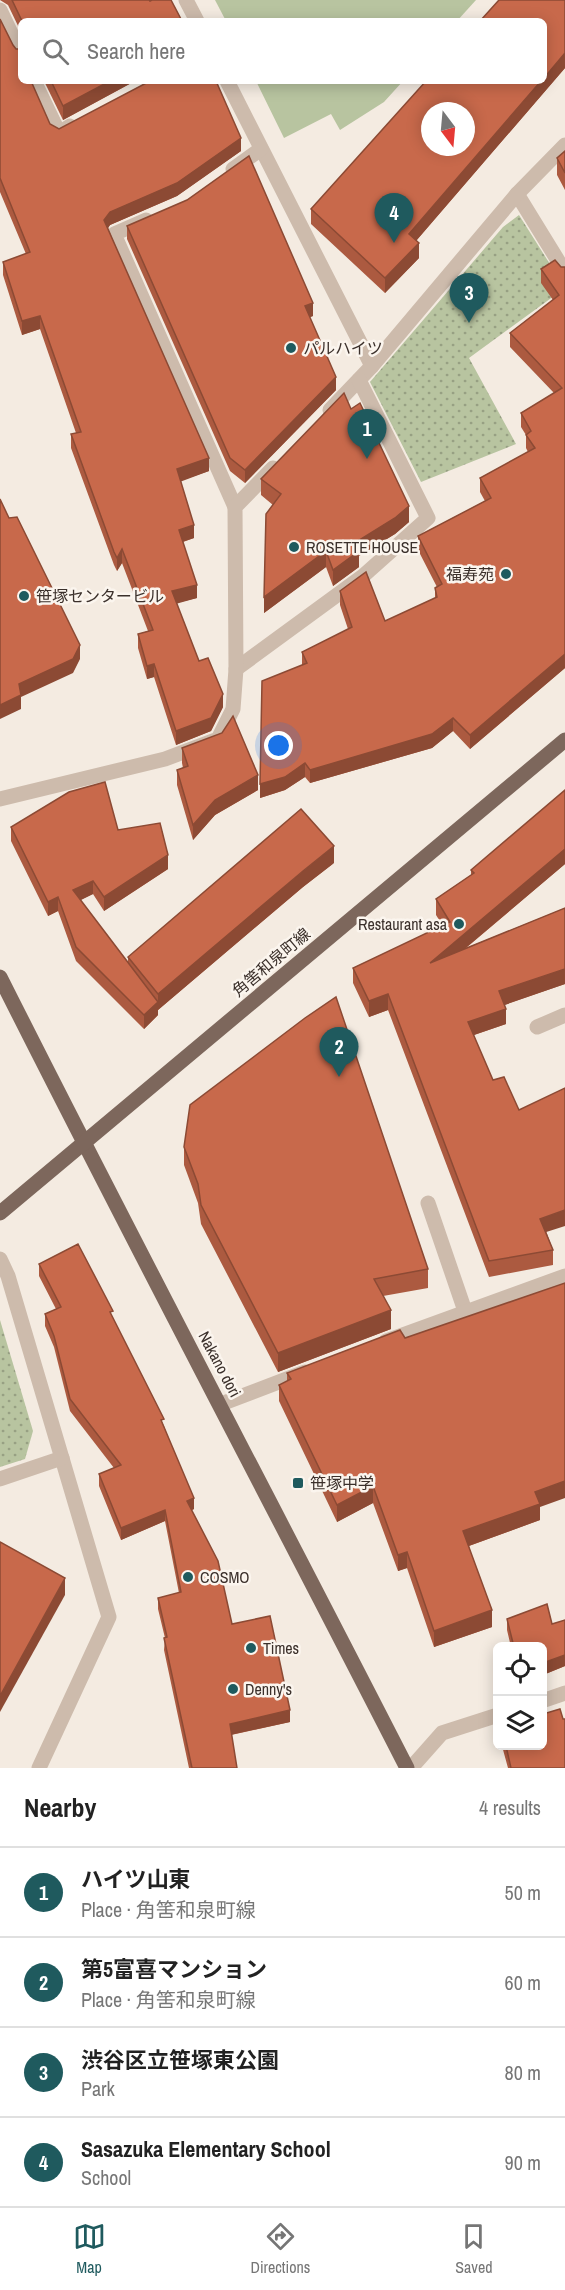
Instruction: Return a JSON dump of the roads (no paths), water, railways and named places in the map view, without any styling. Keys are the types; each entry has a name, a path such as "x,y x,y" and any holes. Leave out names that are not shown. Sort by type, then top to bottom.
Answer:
{"main road":[{"name":"角筈和泉町線","path":"0,1212 565,740"},
{"name":"Nakano dori","path":"0,977 83,1143 221,1404 407,1768"}],"street":[{"path":"186,0 195,18"},
{"path":"0,9 18,48"},
{"path":"35,84 59,133 87,117"},
{"path":"228,84 372,366"},
{"path":"318,422 372,366 517,194 565,145"},
{"path":"217,180 261,149"},
{"path":"517,194 565,272"},
{"path":"0,799 165,759 218,739 233,709 236,669 235,507 114,234 162,213"},
{"path":"236,669 363,576 428,518 359,380"},
{"path":"235,507 285,456"},
{"path":"537,1028 565,1015"},
{"path":"428,1203 465,1311"},
{"path":"0,1259 8,1276 109,1617 39,1768"},
{"path":"376,1345 565,1276"},
{"path":"221,1404 321,1366"},
{"path":"0,1479 62,1458"},
{"path":"547,1700 565,1693"},
{"path":"411,1768 442,1733 493,1717"}],"place":[{"name":"Sasazuka Elementary School","path":"394,243"},
{"name":"渋谷区立笹塚東公園","path":"469,323"},
{"name":"パルハイツ","path":"291,348"},
{"name":"ハイツ山東","path":"367,459"},
{"name":"ROSETTE HOUSE","path":"294,547"},
{"name":"福寿苑","path":"506,574"},
{"name":"笹塚センタービル","path":"24,596"},
{"name":"Restaurant asa","path":"459,924"},
{"name":"第5富喜マンション","path":"339,1077"},
{"name":"笹塚中学","path":"298,1483"},
{"name":"COSMO","path":"188,1577"},
{"name":"Times","path":"251,1648"},
{"name":"Denny's","path":"233,1689"}]}
